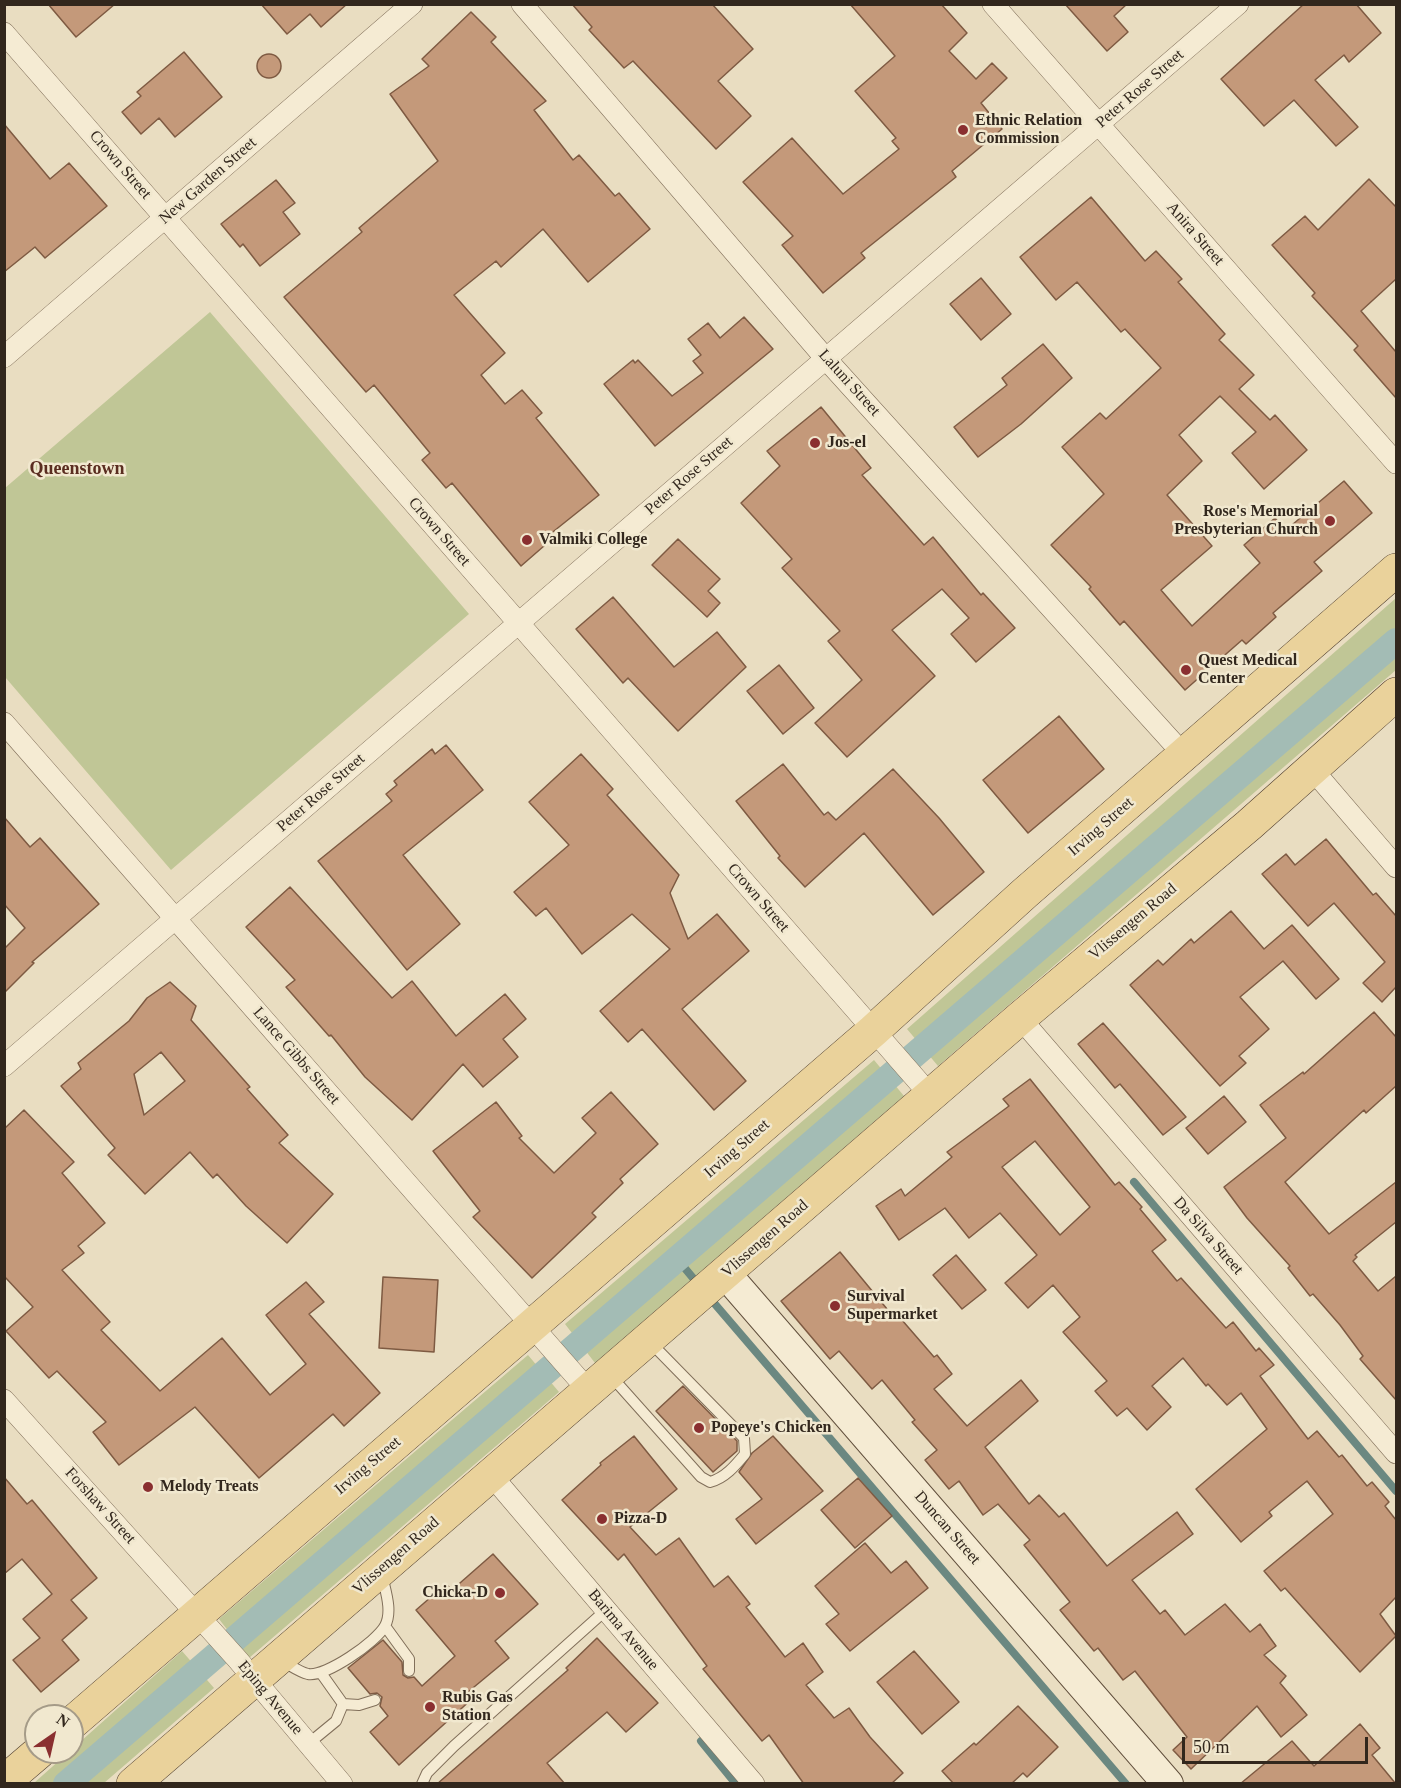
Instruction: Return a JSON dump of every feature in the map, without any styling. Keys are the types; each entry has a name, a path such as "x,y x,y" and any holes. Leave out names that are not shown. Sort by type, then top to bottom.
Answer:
{"main road":[{"name":"Irving Street","path":"84,1714 203,1621 879,1038 1025,893 1396,570"},
{"name":"Vlissengen Road","path":"133,1784 256,1666 381,1569 492,1476 589,1379 647,1339 725,1273 923,1087 1020,1018 1396,694"},
{"path":"4,1782 25,1764"}],"street":[{"name":"New Garden Street","path":"4,357 412,4"},
{"name":"Laluni Street","path":"522,4 826,359 1184,755"},
{"name":"Anira Street","path":"993,4 1396,463"},
{"name":"Peter Rose Street","path":"4,1066 1238,4"},
{"name":"Crown Street","path":"4,33 923,1087"},
{"name":"Lance Gibbs Street","path":"4,723 538,1334 589,1379"},
{"path":"1311,769 1396,867"},
{"name":"Da Silva Street","path":"1020,1018 1396,1454"},
{"name":"Duncan Street","path":"725,1273 1168,1784"},
{"name":"Forshaw Street","path":"4,1400 203,1621"},
{"name":"Barima Avenue","path":"492,1476 754,1784"},
{"name":"Eping Avenue","path":"203,1621 256,1666 308,1744 342,1784"}],"lane":[{"path":"589,1379 701,1477 710,1482 720,1479 745,1454 744,1438 647,1339"},
{"path":"256,1666 308,1674 321,1673 339,1665 385,1626 389,1611 381,1569"},
{"path":"422,1784 427,1773 454,1746 606,1610"},
{"path":"385,1626 409,1659 409,1671"},
{"path":"321,1673 343,1704 358,1706 375,1700"},
{"path":"308,1744 336,1721 343,1704"}],"green space":[{"path":"210,312 469,614 171,870 5,677 5,488"},
{"path":"1396,598 1396,670 938,1066 907,1029"},
{"path":"874,1060 904,1096 595,1363 565,1324"},
{"path":"528,1355 559,1392 249,1658 219,1619"},
{"path":"182,1651 214,1688 104,1783 34,1783 55,1764 84,1764 84,1738"}],"building":[{"path":"48,4 115,4 76,37"},
{"path":"261,4 347,4 321,27 310,14 287,34"},
{"path":"572,4 712,4 753,49 718,81 751,116 716,149 633,61 624,68 589,30 592,27"},
{"path":"850,4 941,4 967,33 949,51 976,79 992,63 1007,78 981,103 1002,129 952,171 956,177 861,253 865,258 823,293 782,245 793,236 743,182 792,138 843,194 899,149 892,141 896,138 855,91 895,56"},
{"path":"1065,4 1127,4 1114,16 1128,32 1107,51"},
{"path":"1304,4 1356,4 1381,33 1349,62 1344,55 1315,80 1358,127 1336,146 1294,100 1264,126 1221,79"},
{"path":"471,12 496,37 491,42 546,101 534,110 573,160 579,155 615,196 619,193 650,229 588,282 543,229 501,267 496,261 454,295 505,353 481,375 505,404 522,390 542,413 536,418 599,495 549,535 552,539 521,566 452,483 446,488 422,460 430,453 374,385 366,392 284,297 362,232 359,228 438,161 390,94 429,66 422,59"},
{"path":"184,52 222,97 175,137 159,118 141,134 122,112 141,96 137,92"},
{"path":"269,54 277,58 281,66 277,74 269,78 261,74 257,66 261,58"},
{"path":"4,124 50,179 69,163 107,206 45,258 35,247 4,272"},
{"path":"1369,179 1396,207 1396,279 1361,311 1396,352 1396,398 1354,350 1358,346 1312,296 1315,293 1272,245 1305,216 1318,230"},
{"path":"276,180 295,203 283,212 300,234 260,266 243,244 240,247 221,224"},
{"path":"1091,197 1145,261 1156,251 1182,279 1178,282 1225,334 1219,340 1254,375 1239,389 1270,420 1275,415 1307,450 1264,489 1232,453 1256,432 1220,396 1179,435 1202,461 1167,495 1212,546 1161,590 1192,626 1260,563 1244,545 1275,518 1286,530 1344,481 1372,513 1314,562 1322,571 1273,613 1276,617 1246,644 1242,640 1185,690 1124,621 1120,625 1089,589 1091,587 1051,545 1104,494 1062,447 1100,413 1106,419 1161,368 1125,329 1121,332 1077,282 1056,300 1020,257"},
{"path":"981,278 1011,314 981,340 950,304"},
{"path":"744,317 773,349 655,446 604,384 633,360 635,363 638,360 672,396 703,373 693,361 701,355 688,339 708,323 720,338"},
{"path":"1043,344 1072,378 1021,424 978,457 954,427 1007,385 1002,378"},
{"path":"821,407 871,468 862,475 924,545 933,537 981,595 983,593 1015,628 976,662 951,634 969,618 942,589 892,630 935,676 847,757 815,723 862,680 828,641 840,631 782,568 792,559 741,503 780,466 767,451"},
{"path":"678,539 720,579 708,591 720,603 707,617 652,565"},
{"path":"613,597 674,667 717,632 746,667 678,731 628,678 623,683 576,629"},
{"path":"779,665 814,708 783,734 747,691"},
{"path":"1059,716 1104,769 1028,833 983,780"},
{"path":"446,745 483,790 403,855 460,924 407,970 318,861 392,801 386,794 397,785 394,781 432,749 435,754"},
{"path":"581,754 613,789 607,795 679,875 670,893 688,939 717,914 749,951 682,1009 746,1081 714,1110 642,1029 628,1042 600,1011 670,949 632,914 582,954 546,908 536,916 514,892 569,845 529,802"},
{"path":"783,764 824,815 828,812 836,820 893,769 939,818 984,872 933,915 864,833 805,887 778,858 780,856 736,801"},
{"path":"4,817 30,847 40,838 99,904 32,962 34,963 4,993 4,949 25,928 4,904"},
{"path":"1326,839 1373,895 1376,893 1396,916 1396,987 1382,1002 1363,983 1385,962 1334,903 1308,926 1262,874 1286,854 1295,865"},
{"path":"290,887 392,998 412,981 456,1036 505,994 526,1019 503,1039 518,1057 483,1087 463,1064 412,1120 365,1077 331,1035 329,1036 286,987 295,980 246,927"},
{"path":"1231,911 1264,949 1292,925 1339,979 1316,999 1283,961 1240,997 1269,1029 1239,1056 1246,1063 1220,1086 1130,985 1158,960 1163,965 1191,939 1194,943"},
{"path":"170,982 196,1006 191,1020 250,1087 247,1089 288,1135 279,1143 333,1194 287,1243 246,1206 217,1174 213,1178 190,1152 145,1194 108,1155 115,1148 61,1086 81,1069 78,1063 129,1021 147,998","holes":["161,1052 185,1081 144,1115 134,1074"]},
{"path":"1374,1012 1396,1037 1396,1086 1366,1113 1364,1110 1285,1182 1329,1234 1396,1182 1396,1222 1355,1255 1357,1257 1353,1261 1378,1291 1396,1276 1396,1400 1360,1359 1363,1356 1340,1325 1313,1294 1310,1296 1288,1268 1290,1266 1247,1218 1224,1187 1286,1138 1260,1105 1303,1072 1304,1074"},
{"path":"1103,1023 1186,1117 1163,1135 1120,1084 1115,1088 1078,1044"},
{"path":"1030,1079 1115,1185 1119,1182 1142,1207 1140,1209 1166,1240 1152,1251 1177,1281 1181,1278 1226,1328 1233,1322 1256,1351 1259,1348 1274,1365 1260,1376 1308,1439 1317,1431 1339,1457 1342,1455 1367,1486 1372,1482 1389,1502 1385,1506 1396,1520 1396,1597 1380,1614 1396,1636 1360,1672 1285,1588 1281,1591 1264,1571 1333,1514 1307,1481 1269,1512 1272,1516 1241,1542 1196,1489 1267,1429 1241,1393 1227,1405 1208,1384 1206,1386 1183,1358 1152,1386 1171,1407 1147,1430 1127,1408 1117,1416 1095,1391 1107,1381 1063,1332 1080,1317 1053,1285 1028,1308 1005,1283 1037,1255 1000,1213 969,1238 945,1208 899,1240 876,1206 901,1189 905,1196 952,1157 947,1152 1009,1106 1003,1099","holes":["1035,1141 1090,1207 1060,1235 1002,1167"]},
{"path":"611,1092 658,1144 620,1179 623,1183 592,1213 596,1217 532,1278 473,1217 480,1211 433,1151 496,1102 522,1136 519,1138 554,1173 596,1133 582,1118"},
{"path":"1224,1096 1246,1122 1208,1154 1186,1128"},
{"path":"24,1110 74,1162 62,1173 105,1223 78,1246 84,1253 62,1270 110,1322 101,1330 160,1391 222,1338 270,1395 306,1364 266,1315 306,1282 324,1302 309,1314 380,1393 344,1426 333,1414 259,1478 195,1407 119,1465 93,1432 106,1422 57,1371 49,1378 6,1331 33,1307 4,1276 4,1129"},
{"path":"840,1252 892,1315 895,1312 934,1357 937,1355 952,1374 934,1389 967,1426 1021,1380 1038,1401 985,1447 1029,1504 1039,1495 1059,1517 1064,1513 1107,1566 1177,1512 1193,1534 1132,1580 1160,1614 1165,1610 1185,1635 1225,1604 1250,1632 1260,1624 1276,1646 1264,1655 1286,1676 1280,1683 1307,1715 1281,1737 1257,1706 1191,1769 1173,1750 1187,1737 1135,1671 1123,1680 1098,1648 1094,1651 1060,1610 1070,1602 1024,1545 1030,1540 998,1504 983,1515 959,1481 949,1489 925,1460 937,1450 912,1422 915,1420 882,1380 872,1389 839,1351 830,1359 781,1301"},
{"path":"956,1255 986,1290 962,1309 933,1275"},
{"path":"383,1277 438,1280 434,1352 379,1348"},
{"name":"Popeye's Chicken","path":"683,1386 737,1441 737,1451 713,1472 656,1411"},
{"path":"634,1436 677,1489 630,1527 656,1555 679,1538 714,1587 728,1576 750,1604 746,1607 785,1657 803,1643 823,1672 806,1685 834,1718 849,1708 870,1737 903,1773 891,1784 804,1784 769,1735 762,1741 703,1669 707,1666 624,1554 618,1560 562,1500 601,1465 600,1463"},
{"path":"773,1436 823,1491 756,1544 736,1519 762,1499 739,1472 752,1453"},
{"path":"4,1477 27,1504 32,1500 97,1578 71,1600 87,1618 62,1640 79,1660 41,1692 13,1660 40,1638 23,1619 52,1594 22,1559 4,1574"},
{"path":"858,1478 892,1516 855,1548 821,1510"},
{"path":"865,1543 891,1573 906,1561 928,1588 850,1651 826,1624 839,1614 815,1586"},
{"path":"493,1554 538,1604 495,1641 509,1658 468,1692 473,1698 399,1765 370,1732 388,1716 380,1706 382,1697 377,1693 370,1694 348,1668 383,1640 402,1662 403,1675 408,1678 414,1677 422,1686 455,1656 416,1610 446,1584 452,1590"},
{"path":"597,1638 658,1703 626,1732 607,1712 547,1763 565,1784 437,1784 568,1670 566,1668"},
{"path":"914,1651 959,1702 922,1734 877,1682"},
{"path":"1018,1706 1058,1747 1027,1777 1023,1773 1011,1784 954,1784 942,1771 974,1743 976,1745"},
{"path":"1360,1724 1380,1748 1372,1755 1396,1784 1240,1784 1292,1741 1314,1766"}],"waterway":[{"path":"66,1784 1396,641"},
{"path":"1134,1182 1396,1491"},
{"path":"678,1260 698,1284"},
{"path":"708,1296 1126,1784"},
{"path":"701,1741 736,1784"}],"place":[{"name":"Ethnic Relation Commission","path":"963,130"},
{"name":"Jos-el","path":"815,443"},
{"name":"Rose's Memorial Presbyterian Church","path":"1330,521"},
{"name":"Valmiki College","path":"527,540"},
{"name":"Quest Medical Center","path":"1186,670"},
{"name":"Survival Supermarket","path":"835,1306"},
{"name":"Popeye's Chicken","path":"699,1428"},
{"name":"Melody Treats","path":"148,1487"},
{"name":"Pizza-D","path":"602,1519"},
{"name":"Chicka-D","path":"500,1593"},
{"name":"Rubis Gas Station","path":"430,1707"}],"district":[{"name":"Queenstown","path":"77,469"}]}
